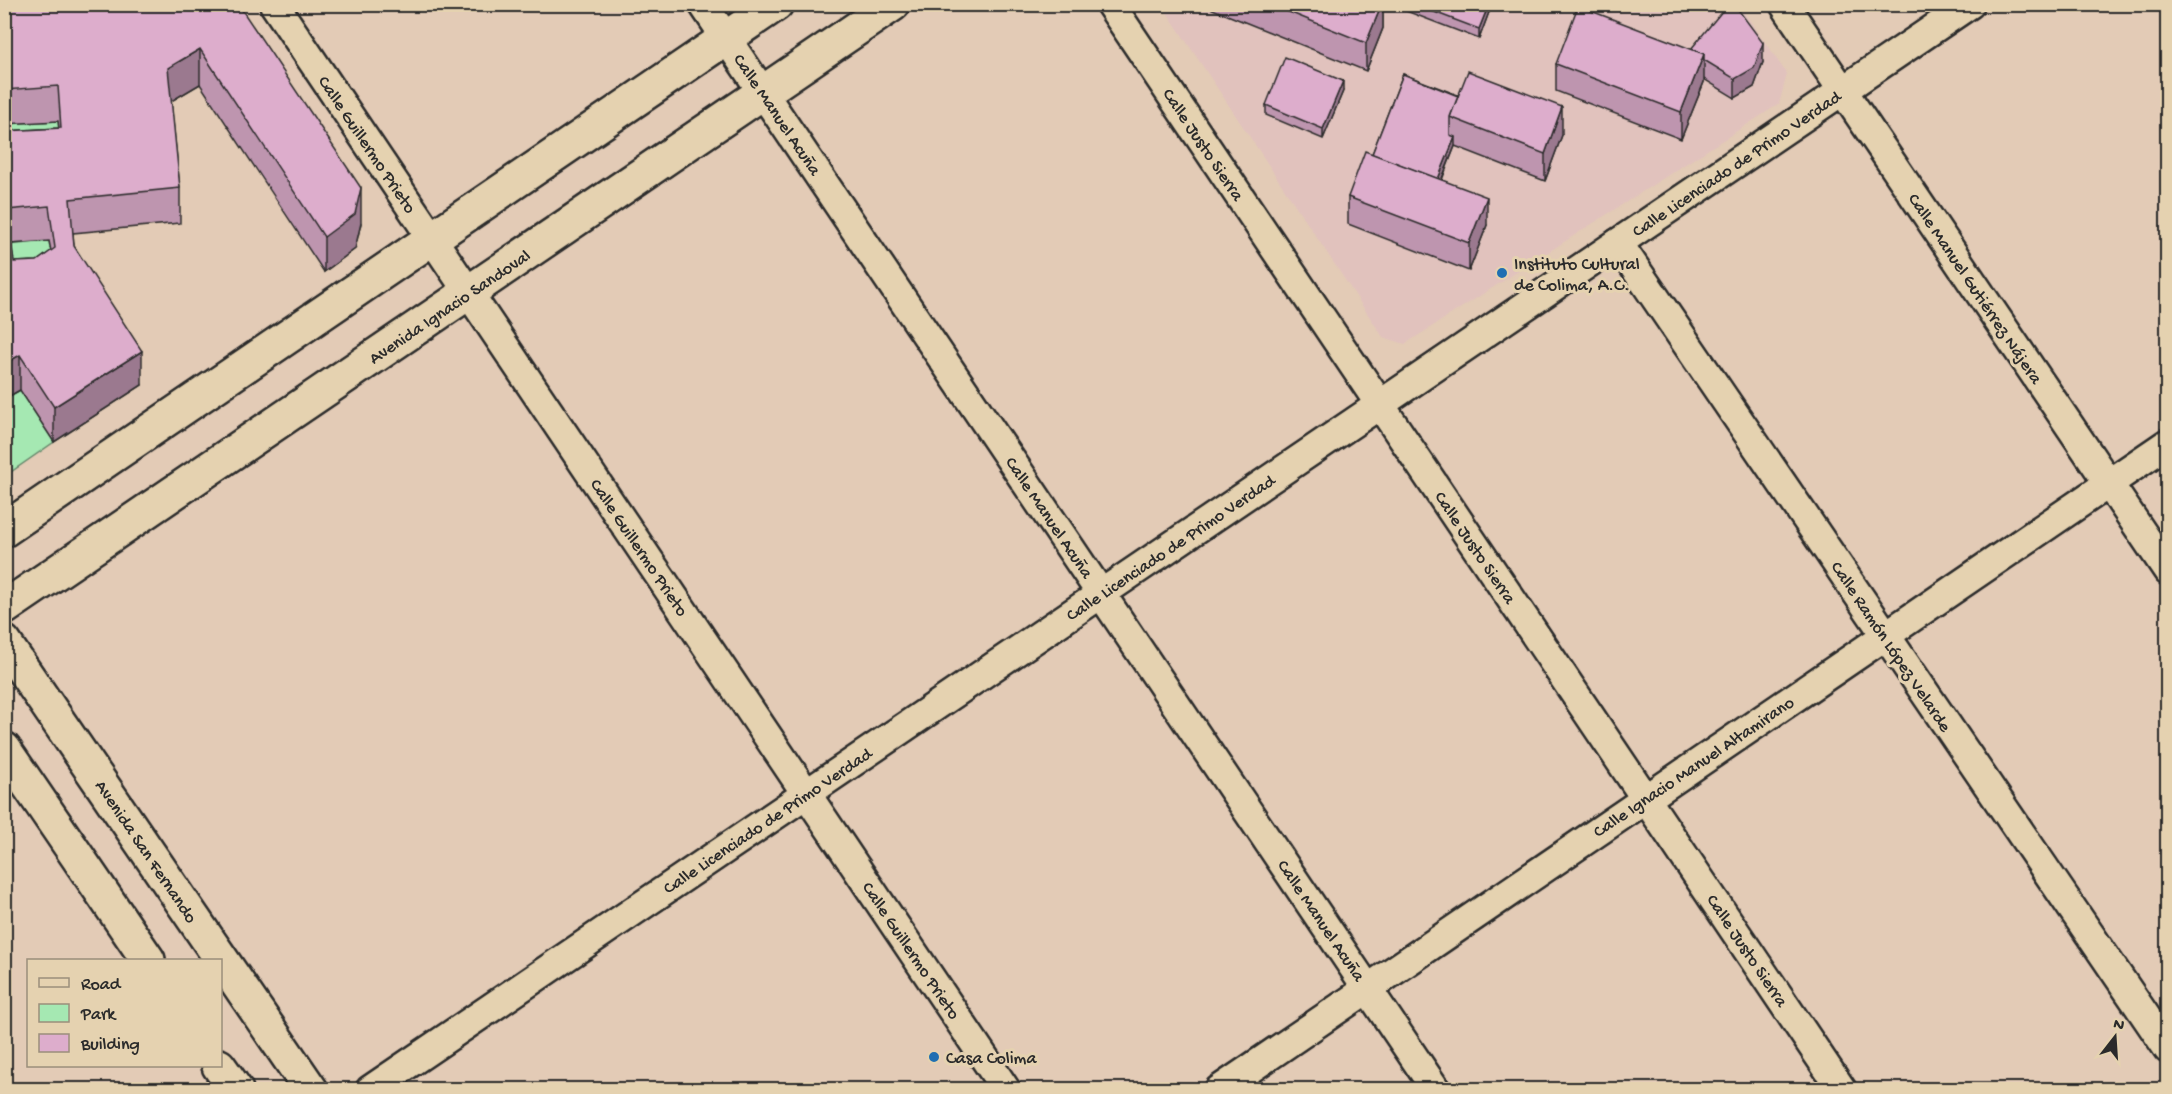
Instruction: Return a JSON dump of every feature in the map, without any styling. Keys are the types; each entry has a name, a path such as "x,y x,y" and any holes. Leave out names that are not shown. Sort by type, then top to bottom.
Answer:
{"main road":[{"path":"4,530 777,4"},
{"name":"Avenida Ignacio Sandoval","path":"4,608 893,4"},
{"name":"Avenida San Fernando","path":"4,642 221,959"},
{"path":"4,748 147,959"},
{"name":"Avenida San Fernando","path":"222,960 310,1089"},
{"path":"220,1067 236,1089"}],"street":[{"name":"Calle Guillermo Prieto","path":"274,4 1006,1089"},
{"name":"Calle Manuel Acuña","path":"703,4 1436,1089"},
{"name":"Calle Justo Sierra","path":"1110,4 1842,1089"},
{"name":"Calle Manuel Gutiérrez Nájera","path":"1784,4 2168,571"},
{"name":"Calle Licenciado de Primo Verdad","path":"370,1089 1970,4"},
{"name":"Calle Ramón López Velarde","path":"1618,243 2168,1048"},
{"name":"Calle Ignacio Manuel Altamirano","path":"1219,1089 2168,443"}],"shaded area":[{"path":"1162,5 1739,5 1787,74 1779,104 1405,344 1383,337"}],"green space":[{"path":"58,121 61,163 5,166 5,124"},
{"path":"49,241 55,282 14,297 7,245"},
{"path":"20,390 54,442 5,476 5,399"}],"building":[{"path":"4,4 238,4 361,188 355,214 324,237 200,49 168,68 180,188 70,199 74,246 142,351 54,407 20,355 4,364 4,131 61,128 58,86 4,90","holes":["49,206 55,248 37,261 14,262 7,210"]},
{"path":"1269,4 1382,4 1366,43"},
{"path":"1413,4 1489,4 1479,29"},
{"path":"1728,4 1734,4 1763,43 1754,68 1735,79 1704,60 1704,54 1691,49"},
{"path":"1578,6 1704,54 1681,112 1556,64"},
{"path":"1285,57 1343,81 1323,129 1266,105"},
{"path":"1468,71 1562,107 1545,154 1450,117"},
{"path":"1403,74 1458,96 1450,117 1450,135 1455,137 1438,179 1372,154"},
{"path":"1365,151 1487,197 1469,243 1348,197"},
{"path":"619,1083 623,1089 609,1089"}],"place":[{"name":"Instituto Cultural de Colima, A.C.","path":"1502,273"},
{"name":"Casa Colima","path":"934,1057"}]}
